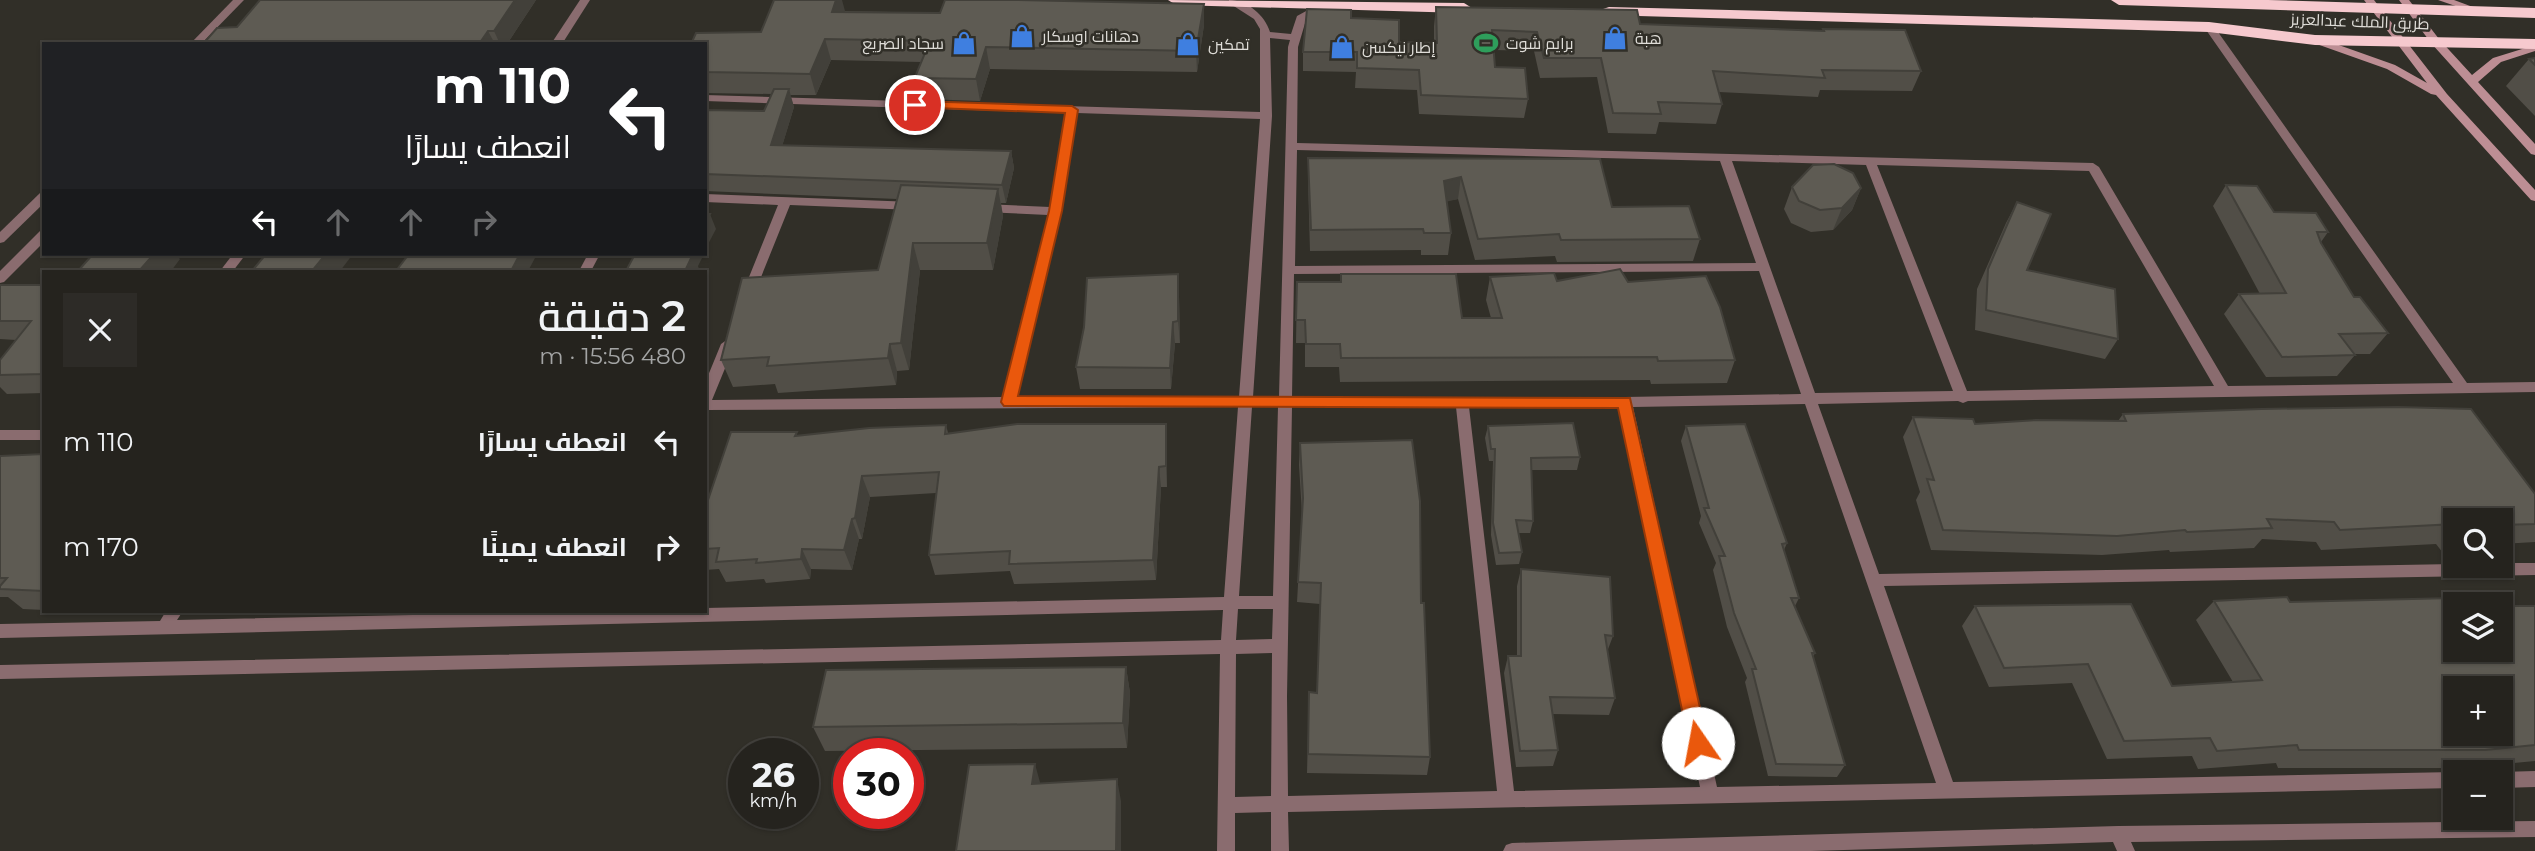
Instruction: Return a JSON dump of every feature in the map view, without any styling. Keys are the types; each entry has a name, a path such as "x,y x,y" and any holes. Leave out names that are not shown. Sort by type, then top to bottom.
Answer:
{"highway":[{"path":"1176,0 1479,8"},
{"name":"طريق الملك عبدالعزيز","path":"2119,0 2326,6 2407,4 2535,13"},
{"name":"طريق الملك عبدالعزيز","path":"1589,11 2209,27 2315,40 2435,41 2535,46"}],"main road":[{"path":"2326,6 2350,0"},
{"path":"2443,0 2484,11"},
{"path":"2371,4 2442,96 2535,197"},
{"path":"2407,4 2435,41 2535,151"},
{"path":"2315,40 2391,68 2442,96"},
{"path":"2472,81 2497,60 2535,46"}],"street":[{"path":"197,42 239,0"},
{"path":"557,42 585,0"},
{"path":"1226,851 1230,603 1266,116 1266,35 1258,17 1233,1"},
{"path":"1280,851 1284,403 1295,37 1301,18 1327,4"},
{"path":"2209,27 2462,386"},
{"path":"1266,35 1295,37"},
{"path":"707,98 1266,116"},
{"path":"1009,402 1055,211 1072,110"},
{"path":"1291,146 2093,167 2224,391"},
{"path":"1725,158 1948,791"},
{"path":"1870,161 1963,398"},
{"path":"0,239 42,198"},
{"path":"707,198 934,206"},
{"path":"746,301 786,201"},
{"path":"975,208 1055,211"},
{"path":"0,279 42,236"},
{"path":"227,270 238,256"},
{"path":"1289,270 1765,267"},
{"path":"707,398 736,326"},
{"path":"707,403 1625,402 1963,398 2462,386 2535,387"},
{"path":"1625,402 1710,796"},
{"path":"1462,403 1506,799"},
{"path":"0,435 42,435"},
{"path":"1875,580 2535,569"},
{"path":"707,612 1282,602"},
{"path":"164,627 174,613"},
{"path":"0,631 164,627 396,616 679,613"},
{"path":"0,672 1281,646"},
{"path":"2513,780 2535,779"},
{"path":"1225,805 2443,780"},
{"path":"1511,851 2122,843 2535,829"}],"building":[{"path":"260,0 515,0 494,31 488,31 480,42 205,42 217,28 237,27"},
{"path":"774,0 836,0 832,12 940,13 945,0 1204,4 1196,51 986,47 976,79 915,77 930,41 825,39 810,74 707,72 707,42 692,42 696,33 761,32"},
{"path":"1436,7 1637,10 1640,24 1824,31 1823,29 1905,30 1921,71 1822,70 1825,78 1713,71 1722,104 1658,102 1661,114 1613,113 1601,58 1544,58 1537,32 1492,30 1495,67 1525,68 1528,99 1421,95 1419,70 1357,68 1357,52 1303,52 1307,9 1351,10 1351,18 1399,20 1399,42 1437,43"},
{"path":"774,89 789,89 771,145 1011,151 1002,185 707,174 707,110 764,111"},
{"path":"1308,158 1600,159 1612,207 1689,206 1700,239 1561,240 1559,234 1478,239 1461,177 1444,181 1451,233 1424,233 1423,229 1311,230"},
{"path":"1834,164 1853,173 1861,188 1842,208 1820,210 1799,201 1792,187 1813,165"},
{"path":"901,185 998,189 987,243 913,243 901,343 890,344 888,358 767,366 769,357 721,360 742,278 878,270"},
{"path":"2226,185 2257,186 2274,212 2316,213 2328,232 2317,232 2321,243 2354,297 2360,297 2388,333 2339,334 2355,355 2282,357 2239,294 2286,293"},
{"path":"2017,202 2051,214 2027,270 2115,289 2118,339 1986,310 1988,269"},
{"path":"91,256 152,256 140,270 79,270"},
{"path":"264,256 324,256 313,270 253,270"},
{"path":"407,256 519,256 512,270 397,270"},
{"path":"634,256 692,256 685,270 627,270"},
{"path":"1620,269 1628,282 1706,276 1720,307 1735,360 1658,361 1657,357 1341,358 1340,344 1306,344 1305,320 1296,320 1297,282 1341,282 1341,274 1456,274 1462,318 1502,318 1490,277 1554,273 1557,281"},
{"path":"1178,274 1178,321 1173,322 1170,368 1076,367 1084,327 1087,278"},
{"path":"0,285 42,285 42,374 0,375 0,360 31,321 0,321"},
{"path":"2261,409 2471,409 2535,494 2535,524 2513,525 2513,508 2443,508 2443,525 2340,530 2334,522 2267,519 2272,528 2185,530 2117,536 1943,530 1927,479 1934,480 1913,417 1973,419 1975,424 2036,420 2126,421 2123,414"},
{"path":"1573,423 1580,457 1531,458 1533,521 1516,520 1522,552 1499,553 1493,523 1495,449 1491,449 1488,426"},
{"path":"1017,424 1166,424 1166,466 1159,467 1153,560 1009,564 1010,551 929,555 939,472 862,476 855,518 852,519 844,550 802,549 801,559 756,563 757,559 716,562 719,548 707,549 707,500 731,432 797,432 795,436 869,428 946,425 945,434"},
{"path":"1745,424 1787,543 1782,544 1799,598 1791,598 1815,653 1812,653 1845,765 1776,764 1752,669 1756,669 1734,613 1719,556 1725,556 1704,508 1709,508 1686,426"},
{"path":"1412,440 1420,501 1421,603 1424,603 1430,757 1308,754 1309,692 1317,693 1321,583 1298,582 1303,498 1300,443"},
{"path":"42,454 42,591 0,589 7,578 0,578 0,456"},
{"path":"1521,569 1610,577 1613,636 1605,635 1615,698 1550,697 1558,750 1520,751 1508,656 1521,656"},
{"path":"2287,597 2290,602 2443,598 2443,662 2513,662 2513,606 2535,606 2535,745 2485,750 2299,750 2297,745 2217,751 2210,738 2124,741 2088,664 2004,668 1975,606 2131,604 2172,686 2262,680 2214,601"},
{"path":"1126,667 1123,723 813,727 826,670"},
{"path":"1035,764 1032,784 1117,779 1116,851 956,851 969,765"}],"place":[{"name":"دهانات اوسكار","path":"1022,36"},
{"name":"هبة","path":"1615,38"},
{"name":"سجاد الصريع","path":"964,43"},
{"name":"برايم شوت","path":"1486,43"},
{"name":"تمكين","path":"1188,44"},
{"name":"إطار نيكسن","path":"1342,47"}],"route":[{"path":"915,105 1072,110 1055,211 1009,402 1625,402 1698,743"}]}
